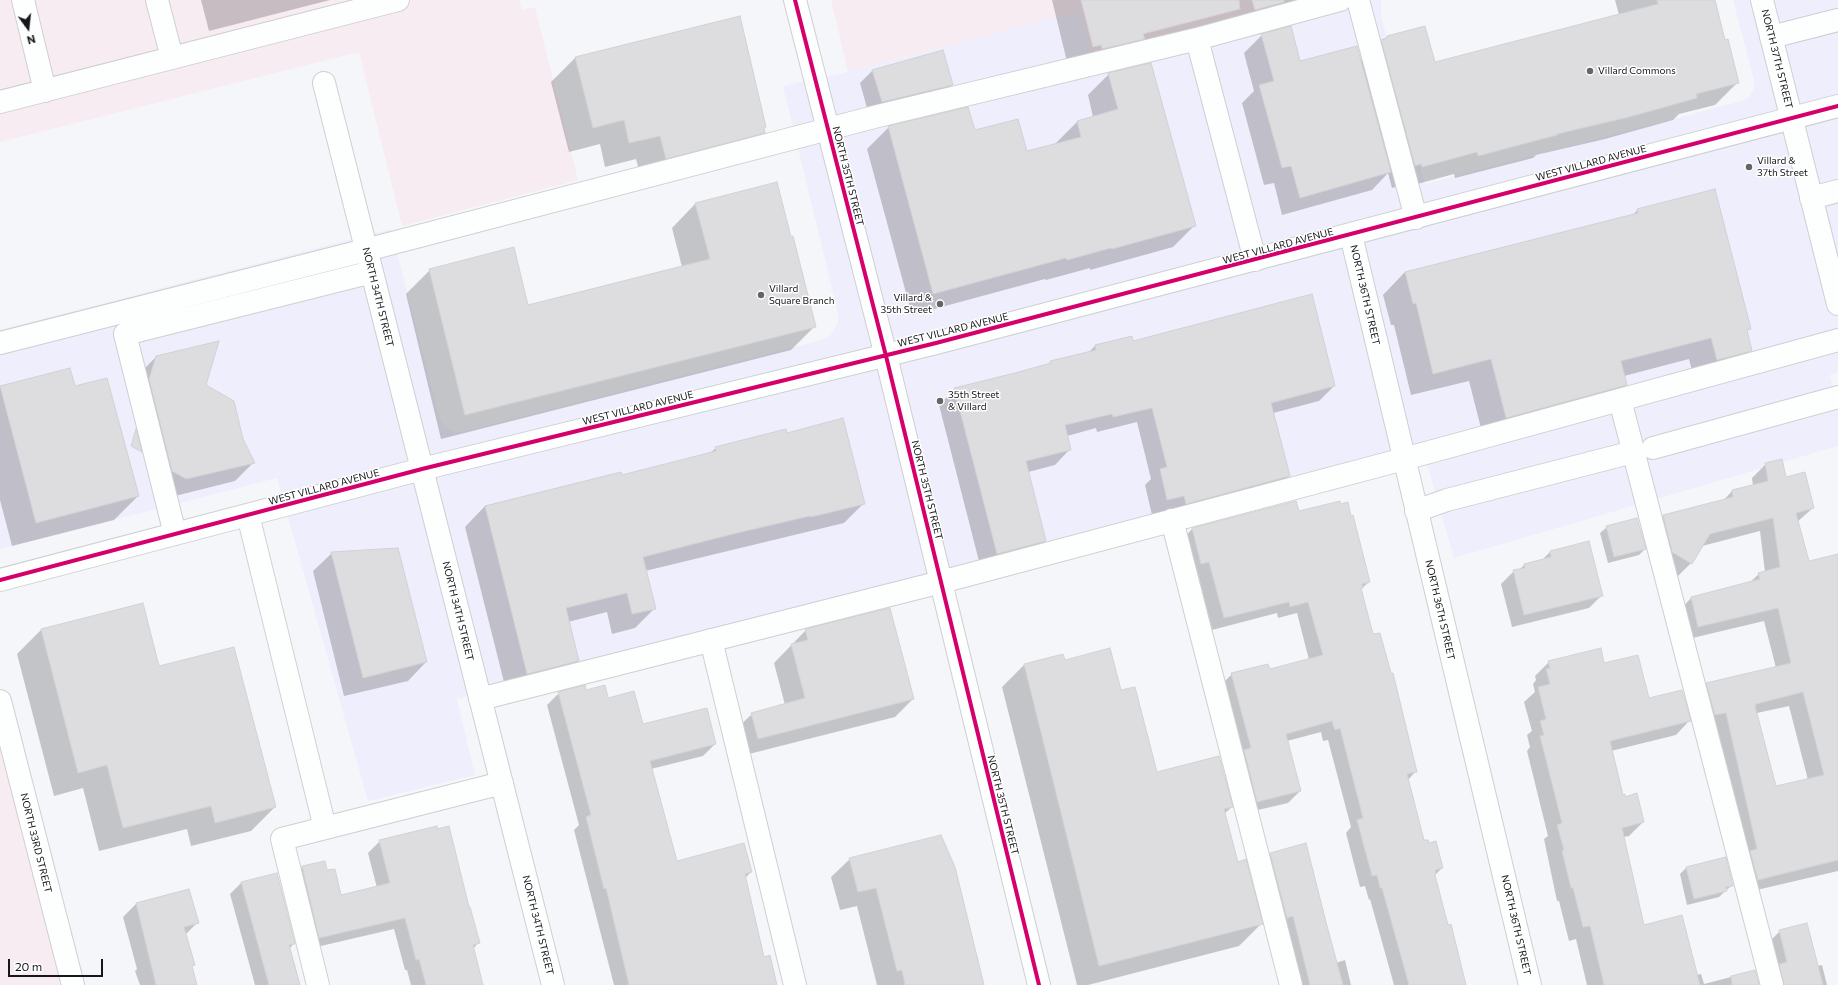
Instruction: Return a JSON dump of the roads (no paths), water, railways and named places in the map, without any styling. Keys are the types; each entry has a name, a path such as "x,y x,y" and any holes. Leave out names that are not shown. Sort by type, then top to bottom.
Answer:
{"street":[{"path":"23,0 45,91"},
{"path":"157,0 172,58"},
{"path":"0,102 398,0"},
{"name":"NORTH 35TH STREET","path":"795,0 886,356 1039,985"},
{"path":"0,343 365,244 1197,39 1340,0"},
{"path":"1358,0 1416,218"},
{"name":"NORTH 37TH STREET","path":"1762,0 1811,198 1833,266 1838,304"},
{"path":"1771,37 1838,20"},
{"path":"1197,39 1255,260"},
{"name":"NORTH 34TH STREET","path":"324,83 553,985"},
{"name":"WEST VILLARD AVENUE","path":"0,580 422,469 886,356 1838,106"},
{"path":"1811,198 1838,191"},
{"name":"NORTH 36TH STREET","path":"1351,235 1530,985"},
{"path":"175,534 125,334 372,272"},
{"path":"480,699 941,582 1404,459 1838,340"},
{"path":"1416,511 1447,500 1643,450 1838,396"},
{"path":"1620,400 1643,450 1772,985"},
{"path":"248,515 324,828"},
{"path":"1172,520 1291,985"},
{"path":"711,640 795,985"},
{"name":"NORTH 33RD STREET","path":"0,701 73,985"},
{"path":"318,985 282,839 502,783"}],"place":[{"name":"Villard Commons","path":"1590,71"},
{"name":"Villard & 37th Street","path":"1749,167"},
{"name":"Villard Square Branch","path":"761,295"},
{"name":"Villard & 35th Street","path":"940,304"},
{"name":"35th Street & Villard","path":"940,401"}]}
